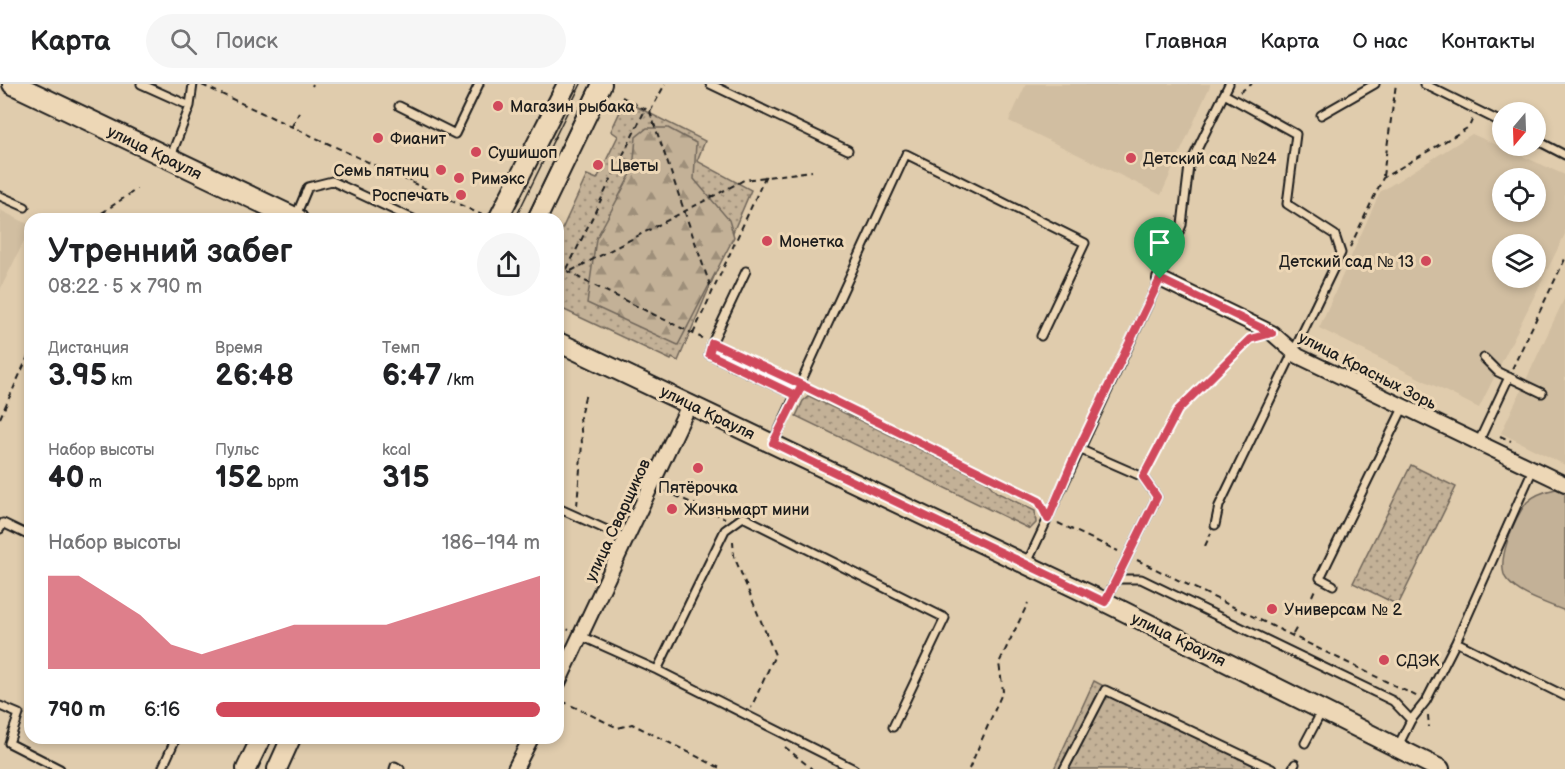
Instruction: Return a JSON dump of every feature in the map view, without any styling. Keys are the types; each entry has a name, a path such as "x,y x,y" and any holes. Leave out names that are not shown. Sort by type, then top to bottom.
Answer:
{"main road":[{"name":"улица Крауля","path":"13,84 33,88 169,159 285,213"}],"street":[{"path":"492,213 567,84"},
{"path":"540,213 602,84"},
{"name":"улица Красных Зорь","path":"1160,279 1272,333 1291,352 1403,408 1479,441 1565,484"},
{"name":"улица Крауля","path":"564,345 1105,602 1440,769"},
{"name":"улица Сварщиков","path":"564,671 690,403"},
{"path":"246,769 258,744"},
{"path":"277,769 288,744"},
{"path":"515,769 528,744"}],"lane":[{"path":"141,84 190,106"},
{"path":"169,159 190,106 193,84"},
{"path":"399,106 455,134 479,84"},
{"path":"710,84 848,150"},
{"path":"1026,564 1160,279 1182,225 1189,166 1229,84"},
{"path":"1321,115 1375,84"},
{"path":"1424,84 1492,118"},
{"path":"1215,525 1219,506 1291,352 1341,253 1335,235 1287,204 1296,134 1224,94"},
{"path":"1546,145 1565,155"},
{"path":"773,443 797,396 906,154 1084,243 1041,336"},
{"path":"298,213 308,187 332,181 400,213"},
{"path":"0,196 25,207"},
{"path":"746,271 709,354 797,396"},
{"path":"1484,358 1498,372 1542,393"},
{"path":"1479,441 1509,377"},
{"path":"1333,585 1320,578 1403,408"},
{"path":"1079,448 1143,477 1157,497 1105,602"},
{"path":"1397,747 1426,701 1456,642 1533,469"},
{"path":"564,511 627,539"},
{"path":"657,670 725,530 743,517 945,618 894,727"},
{"path":"0,529 3,524 24,533"},
{"path":"1116,579 1141,579 1393,701 1412,720"},
{"path":"581,636 657,670 854,769"},
{"path":"1456,642 1565,696"},
{"path":"1064,769 1105,690 1272,769"},
{"path":"0,706 19,714 9,743 60,769"},
{"path":"1305,743 1322,710"},
{"path":"162,769 173,744"},
{"path":"393,769 395,766 400,769"}],"path":[{"path":"201,84 481,213"},
{"path":"650,112 665,84"},
{"path":"1232,97 1252,84"},
{"path":"1348,251 1383,178 1396,84"},
{"path":"622,97 650,112 712,291"},
{"path":"567,268 646,108"},
{"path":"1383,178 1469,127 1477,110"},
{"path":"292,126 299,112"},
{"path":"429,142 432,134"},
{"path":"410,181 416,169"},
{"path":"571,271 744,180 766,175 812,171"},
{"path":"693,334 766,175"},
{"path":"104,212 137,189"},
{"path":"1509,377 1565,259"},
{"path":"564,267 583,280 712,343"},
{"path":"1143,477 1178,410 1250,339 1272,333"},
{"path":"0,418 24,365"},
{"path":"802,385 1039,501 1048,519 1293,634 1426,701 1429,727"},
{"path":"574,515 577,508 582,444 580,416 586,393"},
{"path":"662,489 731,520 734,556 775,655 748,716"},
{"path":"1188,584 1191,578"},
{"path":"969,769 1003,691 999,663 1028,603"},
{"path":"1293,634 1297,627"},
{"path":"564,702 618,728 632,724 722,769"},
{"path":"787,735 785,749 812,769"}],"shaded area":[{"name":"Детский сад №24","path":"1026,84 1210,84 1210,86 1161,195 1009,121"},
{"name":"Детский сад № 13","path":"1472,134 1492,143 1492,156 1522,156 1565,175 1565,234 1546,272 1546,234 1492,234 1492,288 1538,288 1479,408 1319,328 1380,192"},
{"path":"0,210 24,222 24,241 0,290"},
{"path":"1565,297 1565,465 1501,433"}],"green space":[{"path":"625,101 705,141 697,161 751,190 678,361 672,358 671,360 564,310 564,225 587,175 597,179 618,136 611,131"},
{"path":"647,128 668,128 696,143 694,179 729,220 734,237 678,345 587,303 596,239 633,170 636,137"},
{"path":"809,396 986,481 996,492 1035,511 1036,523 1030,529 796,416 803,401"},
{"path":"1411,465 1456,487 1398,605 1353,583"},
{"path":"1556,489 1565,493 1565,611 1512,586 1504,573 1503,563 1504,552 1512,529 1527,502"},
{"path":"1094,681 1260,769 1054,769"}],"tram line":[{"path":"518,213 581,84"},
{"path":"529,213 591,84"},
{"path":"258,769 270,744"}],"place":[{"name":"Магазин рыбака","path":"498,106"},
{"name":"Фианит","path":"378,138"},
{"name":"Сушишоп","path":"476,152"},
{"name":"Детский сад №24","path":"1131,158"},
{"name":"Цветы","path":"598,165"},
{"name":"Семь пятниц","path":"441,170"},
{"name":"Римэкс","path":"459,178"},
{"name":"Роспечать","path":"461,195"},
{"name":"Монетка","path":"767,241"},
{"name":"Детский сад № 13","path":"1426,261"},
{"name":"Пятёрочка","path":"698,468"},
{"name":"Жизньмарт мини","path":"672,509"},
{"name":"Универсам № 2","path":"1272,609"},
{"name":"СДЭК","path":"1384,660"}],"route":[{"path":"1160,279 1074,458 1048,519 1039,501 802,385 797,396 709,354 712,343 802,385 797,396 773,443 1105,602 1157,497 1143,477 1178,410 1250,339 1272,333 1160,279"}]}
